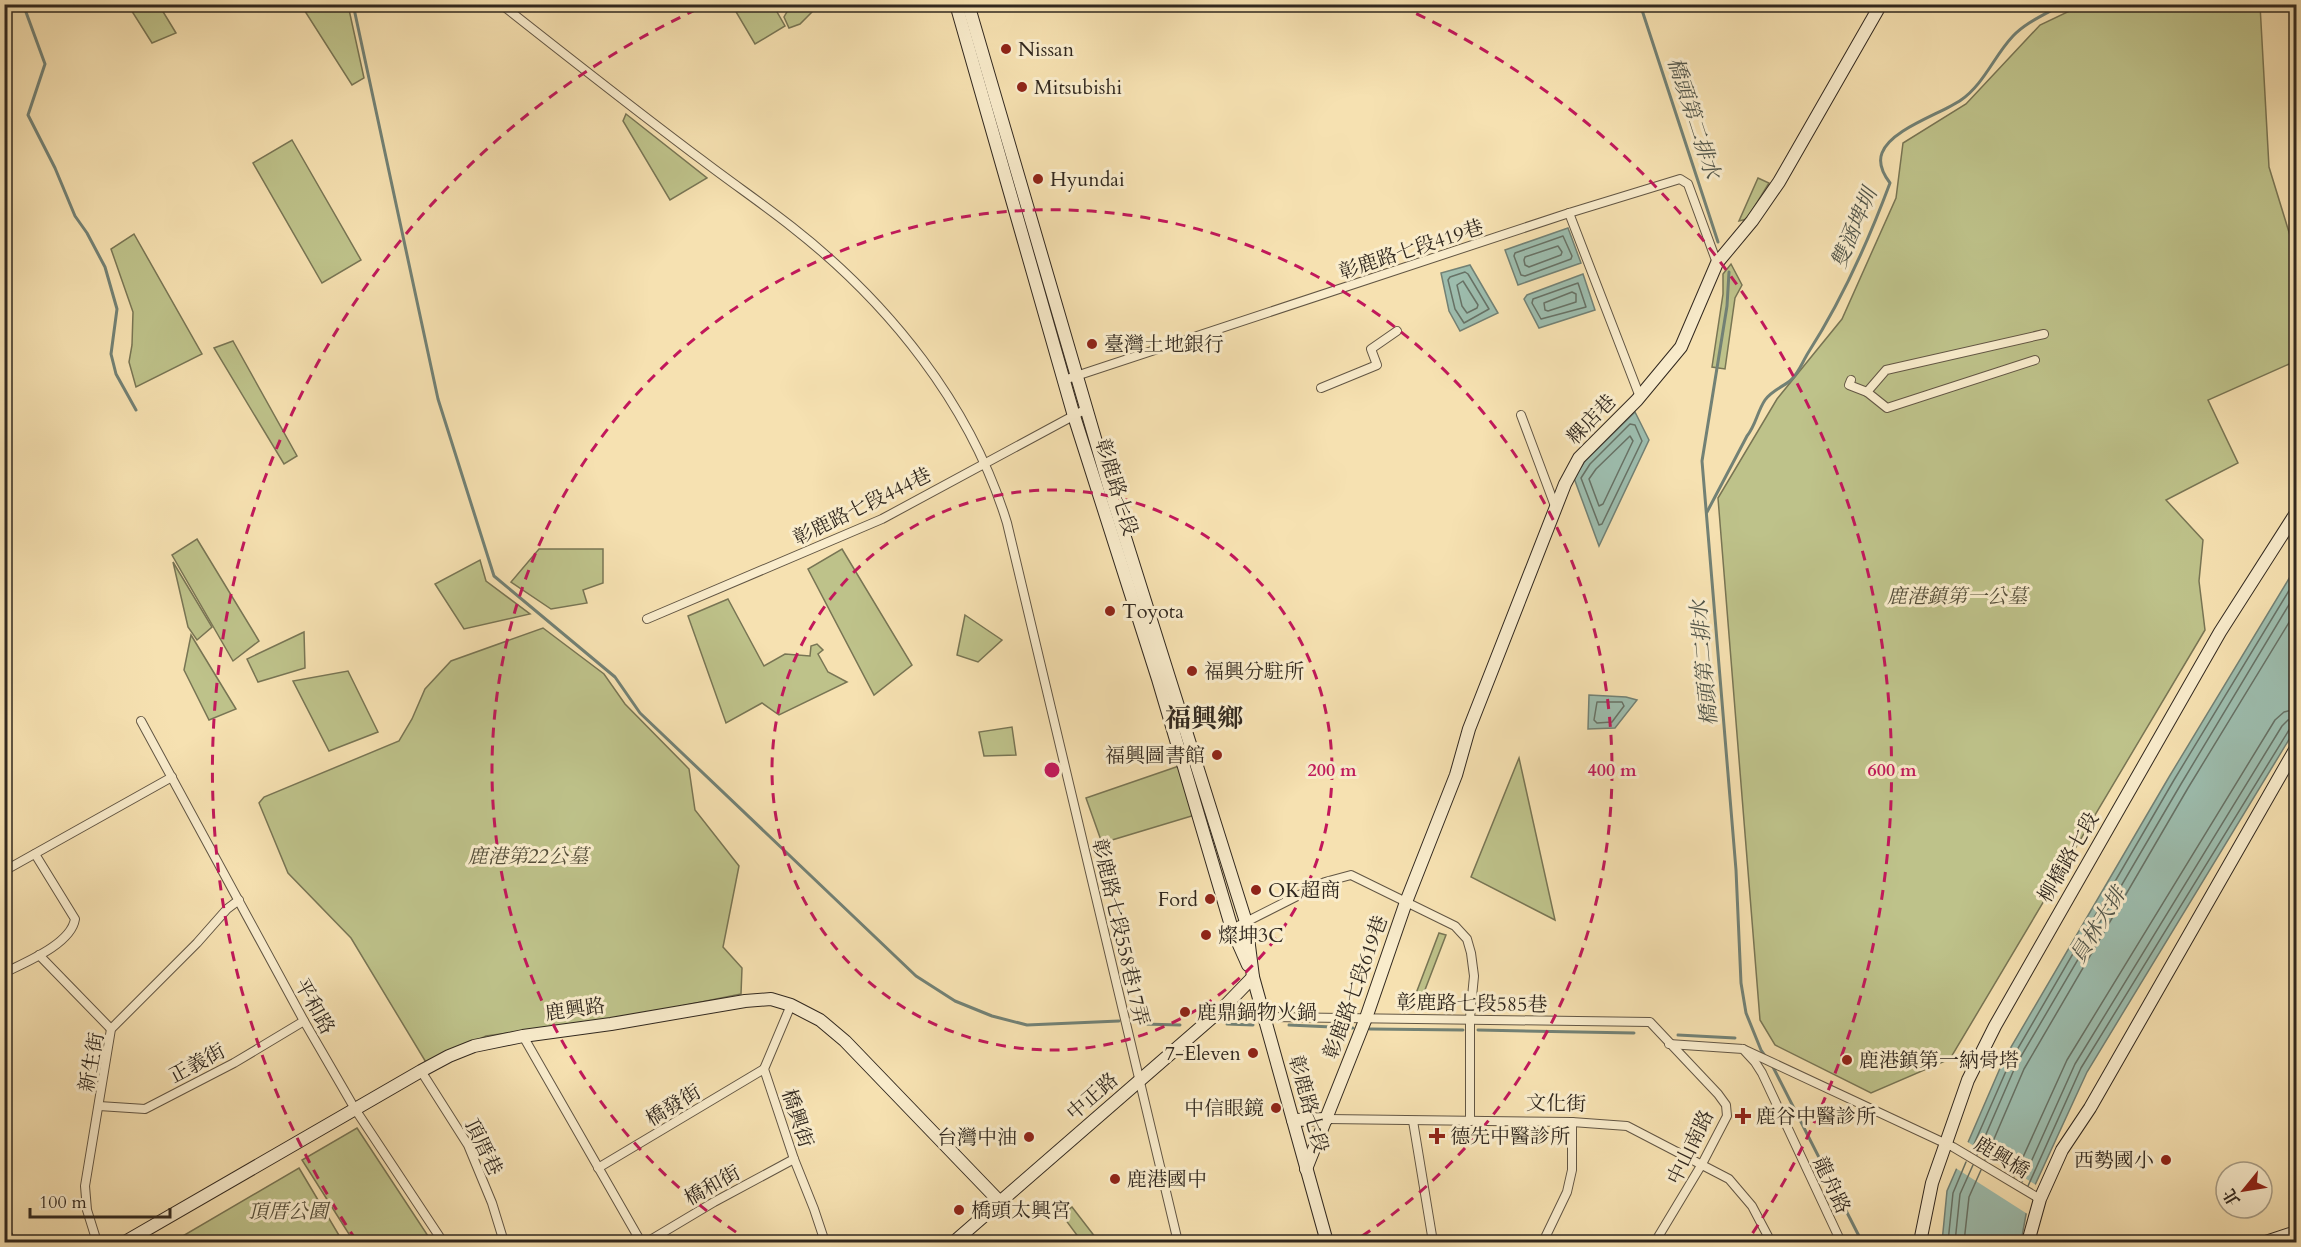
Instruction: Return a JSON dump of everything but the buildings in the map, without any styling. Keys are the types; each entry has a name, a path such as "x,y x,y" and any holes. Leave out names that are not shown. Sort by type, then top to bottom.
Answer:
{"main road":[{"name":"彰鹿路七段","path":"956,4 1070,378 1086,409 1134,571 1246,922 1253,976 1327,1242"},
{"name":"彰鹿路七段","path":"968,4 1070,378 1074,416 1161,689 1232,928 1253,976"},
{"name":"粿店巷","path":"1406,902 1456,775 1469,729 1555,506 1579,458 1640,397 1681,347 1717,263 1752,221 1779,182 1881,4"},
{"name":"柳橋路七段","path":"1920,1242 1932,1183 1949,1146 1968,1080 2023,975 2220,632 2296,513"},
{"path":"2028,1242 2037,1197 2062,1150 2090,1108 2296,748"},
{"name":"彰鹿路七段619巷","path":"1306,1169 1366,1018 1406,902"},
{"name":"中正路","path":"954,1242 1223,1008 1253,976"},
{"name":"鹿興路","path":"125,1242 422,1071 449,1056 474,1046 523,1036 771,999 791,1005 820,1020 845,1041 1000,1202"},
{"name":"文化街","path":"1293,1120 1327,1119"},
{"path":"4,1232 9,1242"},
{"path":"2265,1242 2296,1233"}],"street":[{"name":"彰鹿路七段558巷17弄","path":"501,4 593,77 793,228 838,267 908,338 950,398 984,463 1011,536 1178,1242"},
{"name":"彰鹿路七段419巷","path":"1070,378 1569,213 1680,179 1688,184 1717,263"},
{"path":"1569,213 1640,397"},
{"path":"1321,388 1377,365 1371,349 1397,331"},
{"path":"1867,392 1886,370 2044,334"},
{"path":"1849,385 1867,392 1887,408 2035,360"},
{"name":"彰鹿路七段444巷","path":"647,619 882,519 1086,409"},
{"path":"1521,415 1555,506"},
{"name":"平和路","path":"141,721 304,1022 355,1109 443,1242"},
{"path":"4,871 172,777"},
{"path":"4,973 39,955 68,936 74,927 75,919 35,854"},
{"path":"1232,928 1337,878 1351,875 1455,926 1467,939 1472,953 1474,976 1470,1018 1470,1121"},
{"name":"新生街","path":"97,1242 87,1210 85,1186 111,1029 227,909 239,900"},
{"path":"39,955 111,1029"},
{"name":"橋興街","path":"791,1005 764,1069 794,1160 825,1242"},
{"name":"彰鹿路七段585巷","path":"1264,1017 1650,1022 1669,1044"},
{"name":"正義街","path":"99,1106 145,1109 234,1063 304,1022"},
{"path":"523,1036 641,1242"},
{"path":"1669,1044 1743,1049"},
{"name":"中山南路","path":"1656,1242 1727,1116 1726,1105 1718,1094 1669,1044"},
{"name":"鹿興橋","path":"1743,1049 1949,1146 2037,1197"},
{"name":"龍舟路","path":"1743,1049 1762,1072 1841,1242"},
{"name":"橋發街","path":"598,1168 764,1069"},
{"name":"頂厝巷","path":"422,1071 468,1145 492,1203 504,1242"},
{"name":"文化街","path":"1327,1119 1572,1122 1627,1126 1729,1179 1752,1206 1771,1242"},
{"path":"1413,1121 1433,1242"},
{"path":"1543,1242 1566,1192 1572,1170 1572,1122"},
{"name":"橋和街","path":"647,1242 794,1160"}],"green space":[{"path":"128,5 159,5 176,33 152,43"},
{"path":"301,5 348,5 364,78 352,85"},
{"path":"732,5 773,5 785,26 755,44"},
{"path":"785,5 811,5 812,12 800,24 789,28 784,17 788,10"},
{"name":"鹿港鎮第一公墓","path":"2082,5 2260,5 2269,167 2296,255 2296,361 2208,400 2238,463 2166,500 2203,540 2199,581 2205,630 1950,1059 1871,1093 1775,1045 1760,1020 1718,498 1777,399 1842,319 1896,198 1903,143 1966,104 2040,25"},
{"path":"626,114 707,178 670,200 623,121"},
{"path":"292,140 361,260 322,283 253,163"},
{"path":"1758,178 1769,183 1747,219 1739,221"},
{"path":"134,234 202,354 136,387 129,362 133,312 111,249"},
{"path":"1731,264 1742,285 1735,298 1725,369 1712,367 1723,294 1723,274"},
{"path":"233,341 297,456 284,464 214,348"},
{"path":"197,539 259,641 233,661 172,555"},
{"path":"539,549 603,549 603,583 583,590 587,603 551,609 511,582"},
{"path":"842,549 912,665 874,695 808,569"},
{"path":"480,560 486,581 530,614 464,629 435,584"},
{"path":"173,562 212,627 197,640 188,627"},
{"path":"728,599 764,666 785,654 810,656 811,646 817,644 823,650 818,654 828,672 847,682 779,715 762,703 726,723 688,616"},
{"path":"965,615 1002,640 978,662 957,655"},
{"name":"鹿港第22公墓","path":"543,628 604,674 625,704 689,769 695,810 739,866 723,947 742,968 741,994 627,1017 486,1036 427,1064 351,938 288,873 259,803 264,797 399,741 425,689 451,661"},
{"path":"304,632 305,668 258,682 247,659"},
{"path":"191,635 236,709 209,720 184,670"},
{"path":"348,671 378,732 329,751 293,681"},
{"path":"1012,727 1016,755 984,756 979,732"},
{"path":"1519,758 1555,920 1471,877"},
{"path":"1179,766 1195,815 1102,843 1086,798"},
{"path":"1439,933 1446,935 1418,1008 1412,1004"},
{"path":"357,1128 430,1239 425,1242 354,1242 302,1160"},
{"name":"頂厝公園","path":"299,1168 343,1242 184,1242 181,1237"},
{"path":"1072,1207 1099,1242 1082,1242 1062,1215"}],"water":[{"path":"1568,228 1581,263 1518,285 1505,250"},
{"path":"1470,265 1498,313 1460,331 1449,311 1441,273"},
{"path":"1583,274 1595,310 1539,328 1524,299 1527,295"},
{"path":"1635,412 1649,440 1599,546 1574,478 1585,461"},
{"name":"員林大排","path":"2296,567 2296,728 2087,1072 2029,1198 2021,1242 1942,1242 1947,1191 2004,1059 2169,777"},
{"path":"1589,695 1626,697 1637,700 1615,728 1588,729"}],"pier":[{"path":"1966,1141 2036,1185 2029,1215 1954,1167"}],"waterway":[{"path":"23,4 45,64 28,115 55,168 75,216 105,267 117,309 111,354 116,374 136,410"},
{"path":"353,4 438,399 494,576 615,677 640,713 916,976 955,1001 992,1016 1027,1025 1119,1021"},
{"name":"橋頭第二排水","path":"1640,4 1718,242"},
{"name":"雙涵埤圳","path":"1707,512 1765,400 1796,374 1853,270 1890,183 1881,165 1882,153 1887,144 1906,129 1961,100 1983,78 2006,44 2018,31 2063,4"},
{"name":"橋頭第二排水","path":"1729,272 1727,306 1702,461 1736,870 1741,983 1746,1013 1766,1057"},
{"path":"1143,1024 1180,1025"},
{"path":"1227,1024 1253,1025"},
{"path":"1289,1025 1353,1028"},
{"path":"1370,1029 1463,1030"},
{"path":"1478,1030 1634,1033"},
{"path":"1678,1035 1735,1038"},
{"path":"1772,1065 1862,1242"}],"place":[{"name":"Nissan","path":"1006,49"},
{"name":"Mitsubishi","path":"1022,87"},
{"name":"Hyundai","path":"1038,179"},
{"name":"臺灣土地銀行","path":"1092,344"},
{"name":"Toyota","path":"1110,611"},
{"name":"福興分駐所","path":"1192,671"},
{"name":"福興圖書館","path":"1217,755"},
{"name":"OK超商","path":"1256,890"},
{"name":"Ford","path":"1210,899"},
{"name":"燦坤3C","path":"1206,935"},
{"name":"鹿鼎鍋物火鍋","path":"1185,1012"},
{"name":"7-Eleven","path":"1253,1053"},
{"name":"鹿港鎮第一納骨塔","path":"1847,1060"},
{"name":"中信眼鏡","path":"1276,1108"},
{"name":"鹿谷中醫診所","path":"1743,1116"},
{"name":"德先中醫診所","path":"1437,1136"},
{"name":"台灣中油","path":"1029,1137"},
{"name":"西勢國小","path":"2166,1160"},
{"name":"鹿港國中","path":"1115,1179"},
{"name":"橋頭太興宮","path":"959,1210"}],"district":[{"name":"福興鄉","path":"1204,718"}]}
